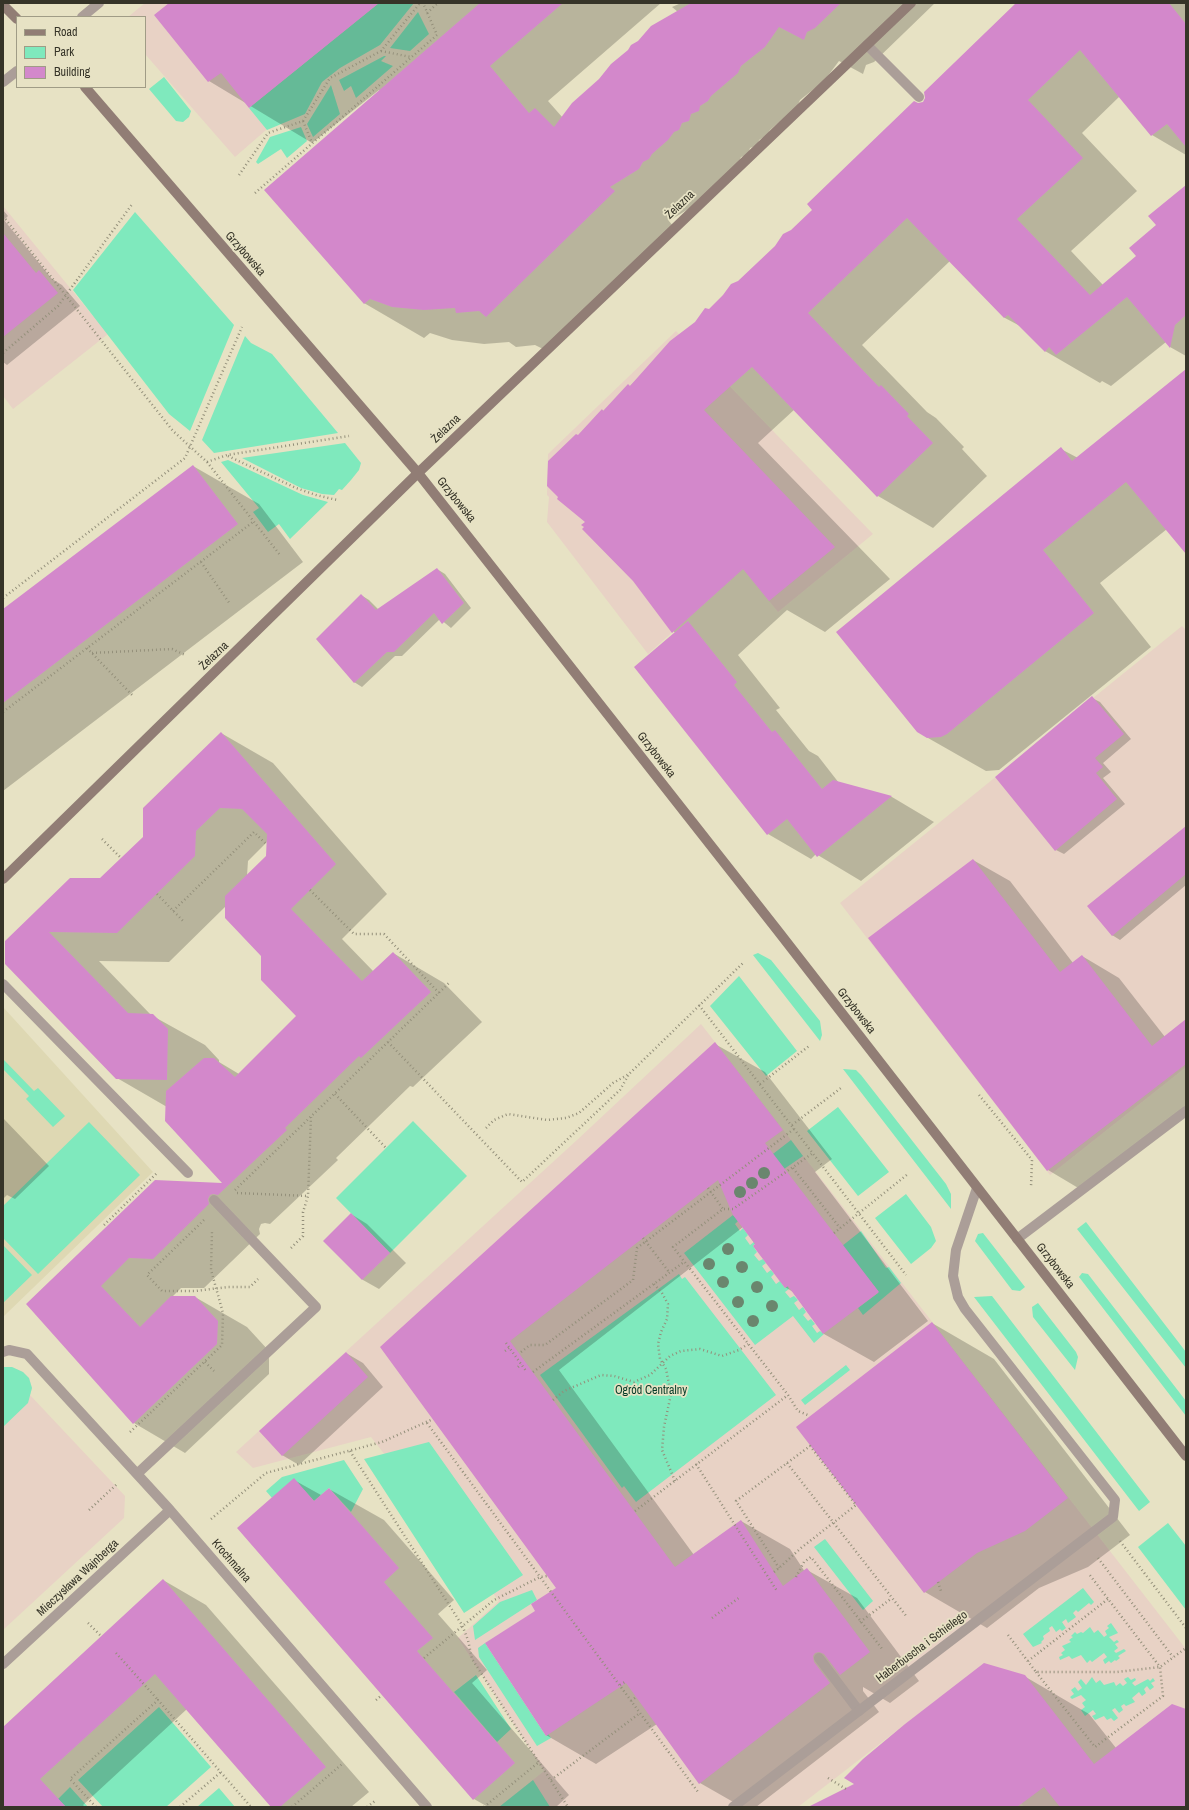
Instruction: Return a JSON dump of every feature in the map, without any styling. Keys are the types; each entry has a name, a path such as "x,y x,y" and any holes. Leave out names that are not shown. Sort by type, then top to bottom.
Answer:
{"street":[{"path":"83,16 99,3"},
{"name":"Żelazna","path":"3,879 418,474 911,3"},
{"path":"3,5 16,18"},
{"path":"867,45 919,97"},
{"path":"3,82 16,72"},
{"name":"Grzybowska","path":"86,88 418,474 778,931 1186,1456"},
{"path":"3,984 188,1173"},
{"path":"1017,1239 1186,1111"},
{"name":"Haberbuscha i Schielego","path":"733,1807 1113,1516 1115,1500 965,1309 958,1297 953,1276 956,1250 977,1188"},
{"path":"138,1473 316,1307 215,1206"},
{"name":"Krochmalna","path":"6,1351 27,1354 138,1473 427,1807"},
{"name":"Mieczysława Wajnberga","path":"3,1664 170,1510"},
{"path":"819,1658 859,1711"}],"path":[{"path":"239,174 268,133 303,121 330,78 381,51 421,3 437,35 255,193"},
{"path":"427,13 438,3"},
{"path":"381,51 411,57"},
{"path":"303,121 312,144"},
{"path":"3,353 58,306 133,204"},
{"path":"3,216 173,431 207,462 280,555"},
{"path":"3,598 185,458 242,326"},
{"path":"207,462 227,455 349,436"},
{"path":"227,455 296,488 337,500"},
{"path":"3,712 254,522"},
{"path":"201,562 230,604"},
{"path":"87,648 134,697"},
{"path":"92,653 172,649 185,655"},
{"path":"173,911 254,832 267,845"},
{"path":"102,839 121,858"},
{"path":"310,890 354,934 384,934 439,992"},
{"path":"157,894 184,922"},
{"path":"486,1128 494,1120 508,1114 547,1120 566,1118 579,1113 613,1083 629,1074 744,962"},
{"path":"308,1196 233,1192 450,982"},
{"path":"699,1005 860,1213 906,1275"},
{"path":"388,1042 522,1182 620,1090 629,1074"},
{"path":"760,1084 809,1046"},
{"path":"521,1352 530,1345 545,1345 633,1280 638,1248 841,1088"},
{"path":"335,1094 386,1148"},
{"path":"979,1095 1032,1160 1031,1187"},
{"path":"810,1416 798,1411 788,1395 673,1247 724,1209 733,1209 813,1153"},
{"path":"104,1225 173,1158"},
{"path":"793,1168 840,1228"},
{"path":"834,1233 908,1174"},
{"path":"708,1188 724,1209"},
{"path":"759,1191 762,1195"},
{"path":"147,1275 215,1206"},
{"path":"130,1432 222,1345 223,1313 211,1270 215,1206"},
{"path":"643,1238 669,1272"},
{"path":"533,1372 684,1262"},
{"path":"654,1284 662,1293 668,1304 667,1319 661,1332 658,1344 662,1362 666,1369 671,1394 664,1427 662,1450 675,1481"},
{"path":"506,1343 526,1371"},
{"path":"553,1400 564,1391 601,1375 614,1376 634,1382 650,1375 662,1362 681,1351 700,1349 722,1356 739,1350 748,1344"},
{"path":"505,1351 509,1348"},
{"path":"518,1367 521,1364"},
{"path":"635,1512 788,1395"},
{"path":"211,1519 266,1473 382,1442 427,1423 433,1418"},
{"path":"427,1423 698,1792"},
{"path":"774,1572 779,1568 833,1523 856,1505 810,1446 736,1501 779,1568"},
{"path":"350,1451 462,1625 468,1640 472,1659 568,1807"},
{"path":"787,1463 907,1617"},
{"path":"696,1464 777,1591"},
{"path":"89,1510 118,1483"},
{"path":"1120,1542 1186,1628"},
{"path":"796,1577 804,1562 811,1557 882,1650"},
{"path":"1098,1558 1173,1657"},
{"path":"1008,1635 1095,1747 1163,1696 1160,1667 1089,1574"},
{"path":"424,1658 494,1600 540,1576 547,1576"},
{"path":"938,1582 941,1591"},
{"path":"712,1618 740,1597"},
{"path":"860,1622 892,1598"},
{"path":"1028,1661 1108,1599"},
{"path":"88,1624 100,1636"},
{"path":"1036,1672 1117,1672 1160,1667 1186,1648"},
{"path":"116,1653 251,1807"},
{"path":"620,1685 625,1682"},
{"path":"376,1700 382,1695"},
{"path":"631,1701 636,1697"},
{"path":"96,1807 70,1779 158,1700"},
{"path":"551,1780 640,1712"},
{"path":"484,1807 539,1762"},
{"path":"292,1807 342,1764"},
{"path":"180,1807 220,1772"},
{"path":"828,1778 846,1789"},
{"path":"367,1807 375,1801"}],"shaded area":[{"path":"145,3 412,3 235,157 146,55 146,16 129,16"},
{"path":"3,206 93,316 127,319 13,409 3,396"},
{"path":"676,331 873,534 778,612 743,569 648,654 547,522 549,497 547,495 548,454"},
{"path":"1182,626 1186,630 1186,1067 1050,1175 840,903"},
{"path":"3,1007 153,1172 3,1317"},
{"path":"701,1024 1186,1649 1186,1807 1024,1807 939,1698 798,1807 499,1807 544,1771 458,1638 499,1601 371,1437 253,1468 236,1452 577,1140"},
{"path":"3,1367 12,1367 23,1372 29,1378 32,1388 30,1395 125,1496 124,1518 3,1630"}],"green space":[{"path":"379,3 414,3 380,45 340,68 322,82 305,114 267,130 249,108"},
{"path":"418,12 429,34 410,51 390,48"},
{"path":"386,56 381,61 393,66 356,98 351,86 344,91 339,80"},
{"path":"164,77 191,111 189,117 183,122 176,121 149,89"},
{"path":"331,85 340,114 313,137 307,124"},
{"path":"301,127 307,141 287,158 281,149 258,164 256,162 270,137"},
{"path":"135,212 234,325 190,431 169,414 73,290"},
{"path":"245,336 251,343 272,354 338,433 214,453 202,440"},
{"path":"345,443 361,463 359,470 351,480 342,490 339,489 334,495 322,494 301,488 242,458"},
{"path":"228,460 303,495 328,502 290,539 279,524 268,532 253,512 259,508 221,462"},
{"path":"758,953 771,960 820,1021 822,1035 820,1041 753,955"},
{"path":"739,976 797,1051 766,1076 710,1006"},
{"path":"3,1059 34,1091 38,1088 65,1116 53,1127 26,1099 29,1096 3,1069"},
{"path":"843,1069 856,1070 861,1075 946,1184 951,1194 951,1209"},
{"path":"838,1107 889,1172 858,1196 807,1131"},
{"path":"413,1121 467,1176 390,1253 336,1198"},
{"path":"89,1122 140,1175 38,1274 3,1238 3,1206"},
{"path":"791,1140 803,1156 733,1204 725,1191"},
{"path":"906,1194 931,1227 936,1241 931,1248 911,1264 875,1218"},
{"path":"733,1215 738,1221 735,1224 740,1231 743,1228 748,1235 745,1238 750,1245 754,1242 755,1244 753,1246 757,1252 754,1255 759,1261 763,1259 766,1263 762,1266 767,1273 771,1270 774,1274 771,1277 776,1284 780,1281 785,1288 787,1286 789,1289 785,1292 790,1298 794,1296 798,1300 794,1303 799,1310 803,1307 806,1312 803,1315 808,1321 811,1319 815,1324 812,1326 817,1333 820,1331 824,1334 814,1343 793,1316 755,1345 684,1253"},
{"path":"1086,1222 1186,1352 1186,1368 1077,1229"},
{"path":"861,1231 886,1268 889,1267 901,1283 863,1315 858,1308 878,1293 878,1291 842,1246"},
{"path":"983,1233 1025,1287 1020,1291 1012,1290 975,1241 978,1234"},
{"path":"3,1245 32,1275 3,1303"},
{"path":"1082,1273 1088,1274 1186,1401 1186,1416 1079,1277"},
{"name":"Ogród Centralny","path":"679,1274 682,1279 685,1277 776,1395 636,1502 624,1486 622,1488 540,1375"},
{"path":"992,1296 1150,1502 1139,1511 974,1297"},
{"path":"1038,1303 1076,1352 1078,1357 1075,1370 1033,1317 1032,1307"},
{"path":"846,1365 850,1370 805,1405 801,1400"},
{"path":"3,1367 12,1367 23,1372 29,1378 32,1388 28,1403 3,1427"},
{"path":"429,1442 523,1575 464,1613 364,1459"},
{"path":"344,1460 363,1489 351,1512 329,1488 314,1501 304,1490 272,1498 266,1491 282,1477"},
{"path":"1168,1523 1186,1546 1186,1610 1138,1547"},
{"path":"825,1539 873,1601 863,1610 814,1547"},
{"path":"1083,1588 1094,1602 1091,1605 1089,1603 1078,1612 1076,1610 1073,1613 1076,1617 1068,1623 1066,1619 1062,1622 1066,1628 1062,1631 1060,1629 1056,1632 1052,1626 1049,1628 1050,1631 1043,1636 1044,1639 1041,1642 1042,1643 1033,1647 1023,1634"},
{"path":"532,1590 537,1600 475,1640 473,1626 500,1602"},
{"path":"1111,1623 1118,1633 1109,1637 1114,1642 1117,1640 1119,1642 1115,1644 1118,1648 1114,1651 1116,1653 1124,1649 1126,1651 1118,1656 1120,1658 1116,1661 1115,1660 1111,1663 1109,1661 1105,1664 1103,1660 1107,1657 1104,1653 1092,1662 1090,1660 1087,1663 1081,1655 1072,1659 1069,1656 1060,1660 1059,1657 1063,1655 1061,1653 1065,1650 1062,1646 1071,1642 1069,1640 1073,1637 1071,1636 1075,1632 1077,1634 1081,1632 1083,1633 1090,1627 1094,1633 1098,1630 1104,1637 1107,1635 1105,1631 1109,1628 1107,1626"},
{"path":"485,1643 546,1736 548,1734 551,1738 537,1746 479,1657 478,1648"},
{"path":"476,1675 511,1729 497,1742 454,1692"},
{"path":"1092,1677 1096,1683 1100,1680 1104,1685 1114,1682 1116,1686 1120,1683 1123,1686 1127,1683 1124,1679 1128,1677 1131,1680 1135,1678 1136,1680 1132,1683 1135,1686 1148,1679 1150,1681 1153,1678 1155,1681 1151,1683 1154,1687 1150,1690 1147,1686 1144,1689 1146,1693 1142,1696 1139,1692 1132,1698 1135,1702 1126,1706 1124,1704 1121,1706 1123,1710 1119,1713 1115,1708 1112,1710 1118,1718 1114,1721 1111,1718 1107,1720 1104,1716 1095,1720 1092,1716 1096,1714 1093,1710 1085,1716 1081,1710 1085,1707 1082,1703 1086,1700 1081,1695 1072,1699 1070,1697 1074,1694 1071,1690 1075,1687 1078,1691 1082,1688 1078,1682 1081,1679 1086,1685"},
{"path":"159,1707 211,1767 166,1807 103,1807 78,1780"},
{"path":"533,1780 550,1807 499,1807"},
{"path":"70,1787 88,1807 66,1807 58,1799"},
{"path":"219,1788 235,1807 197,1807"}],"building":[{"path":"169,3 379,3 249,108 221,73 208,82 154,15"},
{"path":"480,3 563,3 490,66 529,113 535,108 554,127 572,103 599,79 611,64 628,50 631,45 638,41 651,26 691,3 841,3 815,28 807,32 804,40 779,27 765,47 741,66 738,73 711,96 708,101 700,106 699,111 691,114 689,121 682,123 679,130 674,132 649,159 643,162 639,169 610,187 615,191 486,317 479,311 456,313 455,308 424,310 392,307 370,299 364,304 264,190"},
{"path":"1016,3 1169,3 1186,24 1186,147 1167,124 1151,136 1080,50 1028,100 1083,158 1017,219 1090,295 1136,256 1129,248 1156,225 1148,216 1186,185 1186,315 1175,325 1170,348 1127,297 1056,355 1049,347 1045,352 1008,315 1004,318 907,218 808,313 879,387 881,385 909,414 907,416 933,443 877,497 752,367 704,410 835,547 769,601 743,569 672,633 633,581 582,529 584,527 581,525 585,522 557,499 558,497 547,486 548,461 576,434 578,435 602,409 603,411 628,384 630,386 670,341 695,322 705,308 709,309 723,295 731,284 738,281 775,246 783,234 791,230 812,210 807,204 914,101 918,103 923,102 925,98 924,92"},
{"path":"3,233 36,273 39,270 58,293 3,337"},
{"path":"1186,369 1186,554 1126,482 1043,550 1094,613 947,734 941,737 927,738 917,732 836,632 1061,447 1072,461"},
{"path":"193,465 238,524 3,703 3,609"},
{"path":"437,568 464,603 442,624 434,613 394,652 387,652 354,683 316,639 361,594 376,610"},
{"path":"688,621 737,682 734,685 772,732 775,730 822,789 833,780 892,796 817,857 787,819 767,835 634,667"},
{"path":"1092,696 1124,734 1095,758 1103,767 1096,773 1117,799 1055,851 995,777"},
{"path":"221,732 336,864 291,909 362,981 393,952 431,992 361,1058 359,1056 285,1128 287,1130 218,1195 210,1195 208,1199 209,1204 153,1259 129,1258 101,1286 140,1327 171,1296 195,1296 218,1321 217,1344 133,1424 26,1304 155,1180 222,1183 165,1121 166,1091 204,1058 214,1058 235,1077 296,1016 261,980 261,956 225,918 225,896 266,856 267,834 242,809 220,808 196,831 195,856 117,933 49,932 128,1013 153,1014 168,1029 167,1080 116,1079 5,964 5,941 70,878 100,878 143,837 143,808"},
{"path":"1186,826 1186,874 1112,936 1087,906"},
{"path":"973,859 1060,972 1082,955 1152,1046 1186,1019 1186,1064 1047,1171 868,938"},
{"path":"715,1042 783,1130 765,1143 879,1292 823,1334 788,1286 785,1288 753,1246 755,1244 733,1215 718,1180 510,1341 675,1567 741,1520 783,1586 807,1568 870,1652 840,1675 824,1654 819,1652 815,1653 813,1656 814,1662 830,1683 699,1784 626,1683 546,1736 485,1643 535,1611 531,1604 556,1588 380,1347"},
{"path":"351,1213 390,1253 362,1280 323,1241"},
{"path":"932,1322 1068,1498 1025,1531 977,1553 924,1593 796,1427"},
{"path":"346,1352 368,1377 282,1456 259,1431"},
{"path":"294,1478 314,1501 329,1488 399,1568 384,1582 433,1638 417,1651 515,1763 473,1800 237,1528"},
{"path":"163,1579 326,1767 280,1807 271,1807 155,1674 40,1779 66,1807 3,1807 3,1727"},
{"path":"984,1663 1025,1675 1094,1764 1172,1704 1186,1709 1186,1807 1060,1807 1044,1787 1017,1807 808,1807 854,1784 844,1778 863,1759 905,1724"}]}
